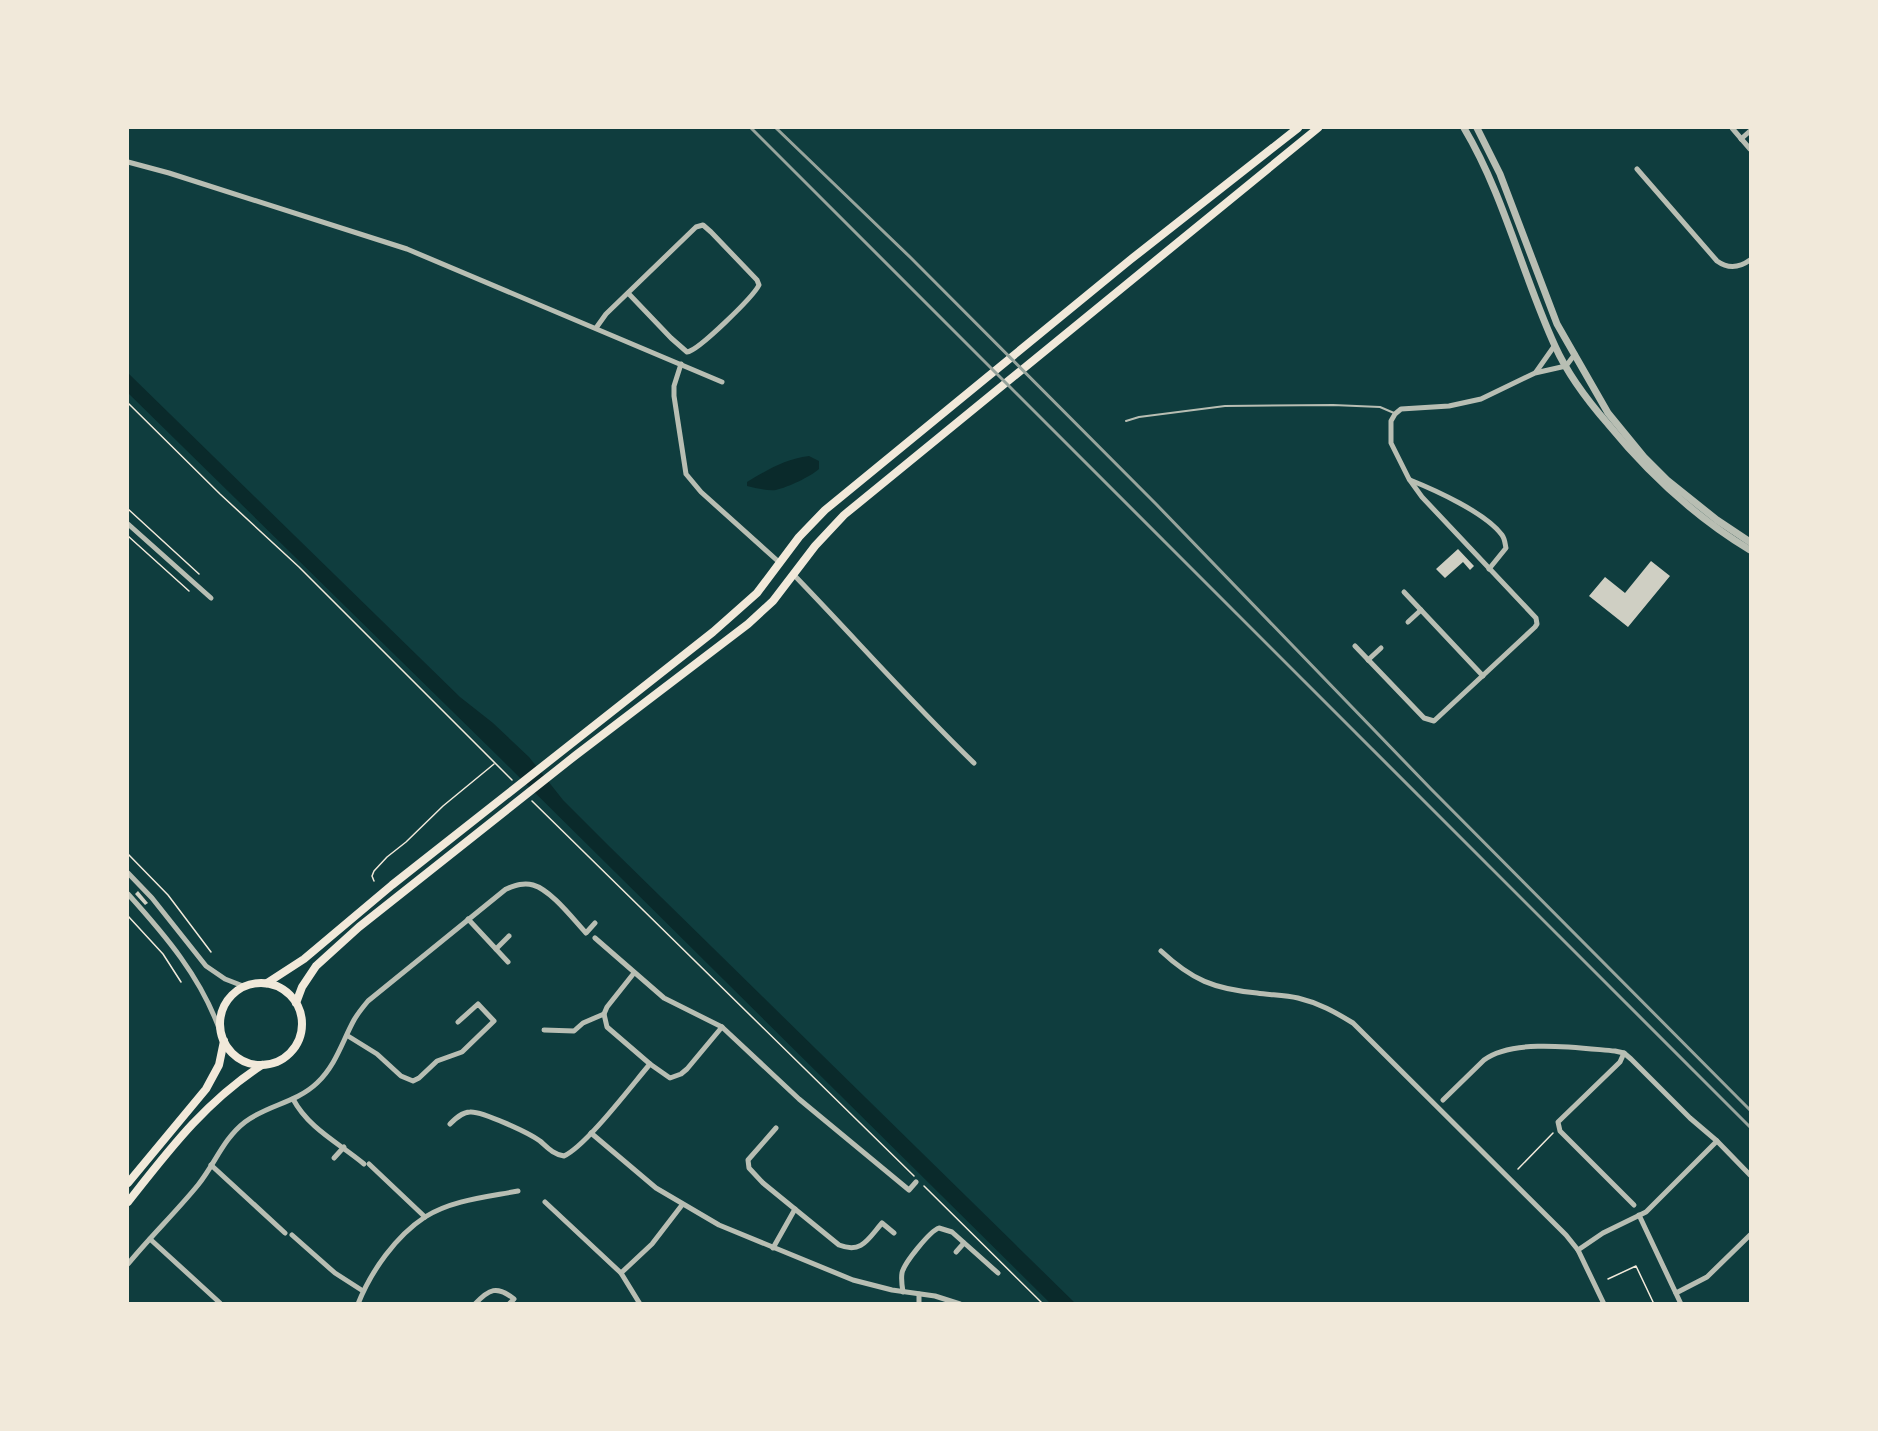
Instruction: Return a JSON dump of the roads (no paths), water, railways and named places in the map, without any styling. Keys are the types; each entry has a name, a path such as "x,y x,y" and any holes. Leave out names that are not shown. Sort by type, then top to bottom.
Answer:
{"main road":[{"path":"267,983 304,959 392,885 713,632 757,593 799,537 825,510 1242,170 1298,128"},
{"path":"296,1003 302,987 316,966 343,942 576,755 743,628 773,601 844,515 1318,128"},
{"path":"128,1202 205,1110 231,1087 264,1065 284,1058 295,1047 302,1026 296,1003 283,990 267,983 256,983 243,987 230,997 220,1016 220,1030 224,1041 237,1057 264,1065"},
{"path":"128,1183 206,1089 219,1065 224,1041"}],"street":[{"path":"1464,128 1490,178 1555,345 1582,393 1639,461 1663,485 1713,526 1750,550"},
{"path":"1477,128 1500,174 1557,324 1608,413 1644,457 1692,501 1750,543"},
{"path":"1732,128 1750,149"},
{"path":"1742,139 1750,131"},
{"path":"128,162 170,173 407,249 722,382"},
{"path":"1637,169 1717,261 1725,266 1736,267 1750,260"},
{"path":"596,328 606,314 696,226 703,225 757,280 759,285 744,303 691,352 687,352 671,338 628,293"},
{"path":"1535,373 1555,345"},
{"path":"1355,646 1429,721 1434,721 1537,624 1536,618 1422,498 1409,479 1391,443 1391,421 1401,409 1449,406 1481,399 1535,373 1566,366 1575,354"},
{"path":"681,364 674,386 674,396 686,474 701,492 780,563"},
{"path":"1409,479 1463,506 1493,526 1504,537 1506,548 1490,569"},
{"path":"128,524 211,598"},
{"path":"793,574 895,684 974,764"},
{"path":"1404,592 1483,676"},
{"path":"1408,622 1421,610"},
{"path":"1368,660 1381,648"},
{"path":"128,873 152,898 206,966 225,980 243,987"},
{"path":"128,1264 199,1184 226,1140 246,1122 269,1107 293,1099 317,1083 339,1053 354,1020 368,1001 506,889 518,884 532,885 549,895 586,933 595,923"},
{"path":"128,894 184,961 206,997 220,1030"},
{"path":"468,920 508,962"},
{"path":"496,949 509,936"},
{"path":"595,938 664,998 722,1027 799,1099 909,1190 916,1182"},
{"path":"1161,951 1189,975 1209,985 1297,997 1326,1007 1353,1023 1550,1218 1578,1250 1604,1304"},
{"path":"634,973 607,1007 604,1014 607,1027 670,1078 681,1074 722,1027"},
{"path":"348,1036 377,1054 401,1076 413,1081 437,1061 462,1052 494,1022 478,1004 458,1022"},
{"path":"544,1030 574,1031 583,1023 604,1014"},
{"path":"1443,1100 1484,1060 1505,1050 1545,1047 1624,1053 1750,1175"},
{"path":"1624,1053 1620,1062 1558,1122 1559,1128 1634,1205"},
{"path":"450,1124 468,1112 480,1114 530,1136 549,1150 564,1156 591,1133 650,1064"},
{"path":"293,1099 299,1111 313,1126 366,1164 425,1217"},
{"path":"776,1128 748,1160 749,1168 763,1183 839,1245 848,1248 864,1245 882,1223 894,1233"},
{"path":"591,1133 656,1188 719,1225 853,1280 960,1304"},
{"path":"1578,1250 1603,1233 1652,1208 1717,1141"},
{"path":"334,1158 344,1148"},
{"path":"211,1165 285,1233"},
{"path":"358,1304 363,1291 387,1254 425,1217 448,1207 518,1191"},
{"path":"545,1202 621,1273 640,1304"},
{"path":"621,1273 652,1244 682,1205"},
{"path":"773,1248 795,1209"},
{"path":"1639,1215 1681,1304"},
{"path":"903,1292 903,1270 934,1230 947,1229 998,1273"},
{"path":"292,1235 335,1273 363,1291"},
{"path":"1676,1293 1707,1277 1750,1235"},
{"path":"150,1239 220,1303"},
{"path":"956,1252 964,1243"},
{"path":"475,1304 487,1292 496,1290 504,1290 514,1299 510,1304"},
{"path":"919,1294 919,1304"}],"lane":[{"path":"1126,421 1189,410 1254,404 1380,407 1395,414"}],"water":[{"path":"128,373 460,697 493,723 529,757 563,800 610,847 1075,1303 1050,1303 128,393"},
{"path":"809,456 819,461 819,469 787,487 765,490 747,486 747,482 776,466"}],"railway":[{"path":"751,128 1750,1127"},
{"path":"776,128 911,258 1156,504 1431,789 1750,1110"}]}
